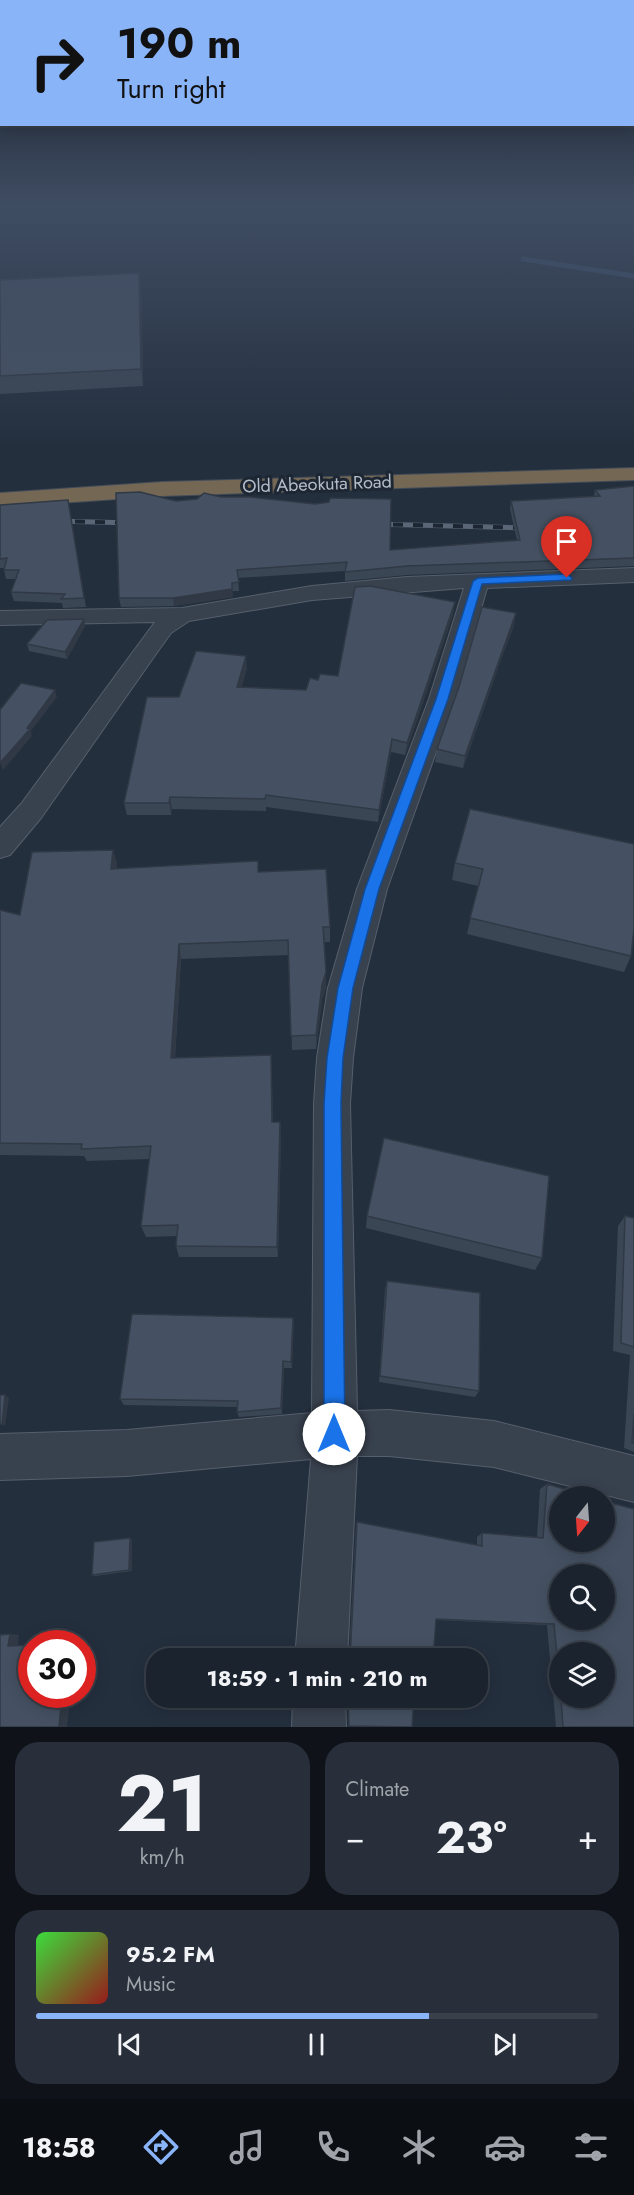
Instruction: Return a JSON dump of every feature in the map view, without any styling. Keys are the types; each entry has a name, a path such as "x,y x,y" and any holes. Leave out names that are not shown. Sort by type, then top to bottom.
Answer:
{"highway":[{"name":"Old Abeokuta Road","path":"0,500 162,489 634,474"}],"street":[{"path":"0,618 182,615 312,593 478,581 634,575"},
{"path":"322,1648 334,1434 332,1104 335,1058 345,988 372,889 442,699 478,581"},
{"path":"0,847 31,811 163,628 182,615"},
{"path":"0,1457 127,1453 334,1434 389,1433 494,1444 634,1479"},
{"path":"319,1708 319,1727"}],"building":[{"path":"0,287 139,287 141,369 0,376"},
{"path":"634,486 634,558 407,566 345,572 347,562 237,570 239,582 232,583 232,589 173,598 119,598 116,493 140,492 176,501 197,499 204,493 221,497 250,497 315,504 329,502 330,498 391,499 390,550 520,540 511,501 600,496 595,490"},
{"path":"68,500 84,598 61,599 65,594 11,592 19,570 4,570 7,558 0,559 0,505"},
{"path":"370,586 455,602 407,743 392,739 379,810 266,795 265,799 170,797 169,803 124,803 147,697 179,697 196,651 246,656 237,687 306,690 310,678 318,680 320,674 338,676 355,587"},
{"path":"482,607 516,613 465,756 437,749 459,687"},
{"path":"84,619 65,652 27,644 47,620"},
{"path":"21,683 55,690 27,728 30,729 0,763 0,710"},
{"path":"470,809 634,844 634,928 631,956 470,918 483,869 455,863"},
{"path":"113,850 111,869 258,861 258,872 326,869 330,927 323,927 326,972 322,985 316,1035 291,1036 288,940 179,944 171,1058 271,1055 272,1122 280,1122 277,1247 176,1246 178,1225 141,1226 151,1146 81,1149 82,1144 0,1143 0,910 20,915 32,852"},
{"path":"384,1138 549,1176 542,1258 367,1216"},
{"path":"625,1216 634,1218 634,1347 621,1343"},
{"path":"387,1281 480,1293 479,1391 380,1376"},
{"path":"132,1314 293,1318 291,1362 283,1361 281,1408 237,1412 238,1401 120,1399"},
{"path":"0,1395 5,1395 2,1424 0,1424"},
{"path":"634,1414 634,1443 632,1443"},
{"path":"547,1484 554,1486 549,1486 549,1552 615,1552 615,1504 634,1509 634,1727 563,1727 562,1708 615,1708 615,1642 556,1642 555,1630 615,1630 615,1564 549,1564 549,1624 436,1619 434,1648 351,1648 357,1522 482,1546 482,1533 543,1538"},
{"path":"130,1538 129,1570 92,1575 94,1542"},
{"path":"10,1634 8,1646 18,1646 18,1708 61,1708 59,1727 0,1727 0,1635"},
{"path":"348,1708 413,1708 412,1727 349,1726"}],"railway":[{"path":"55,521 133,523"},
{"path":"373,524 529,528"}],"route":[{"path":"334,1434 332,1104 335,1058 345,988 372,889 398,825 442,699 478,581 567,578"}]}
